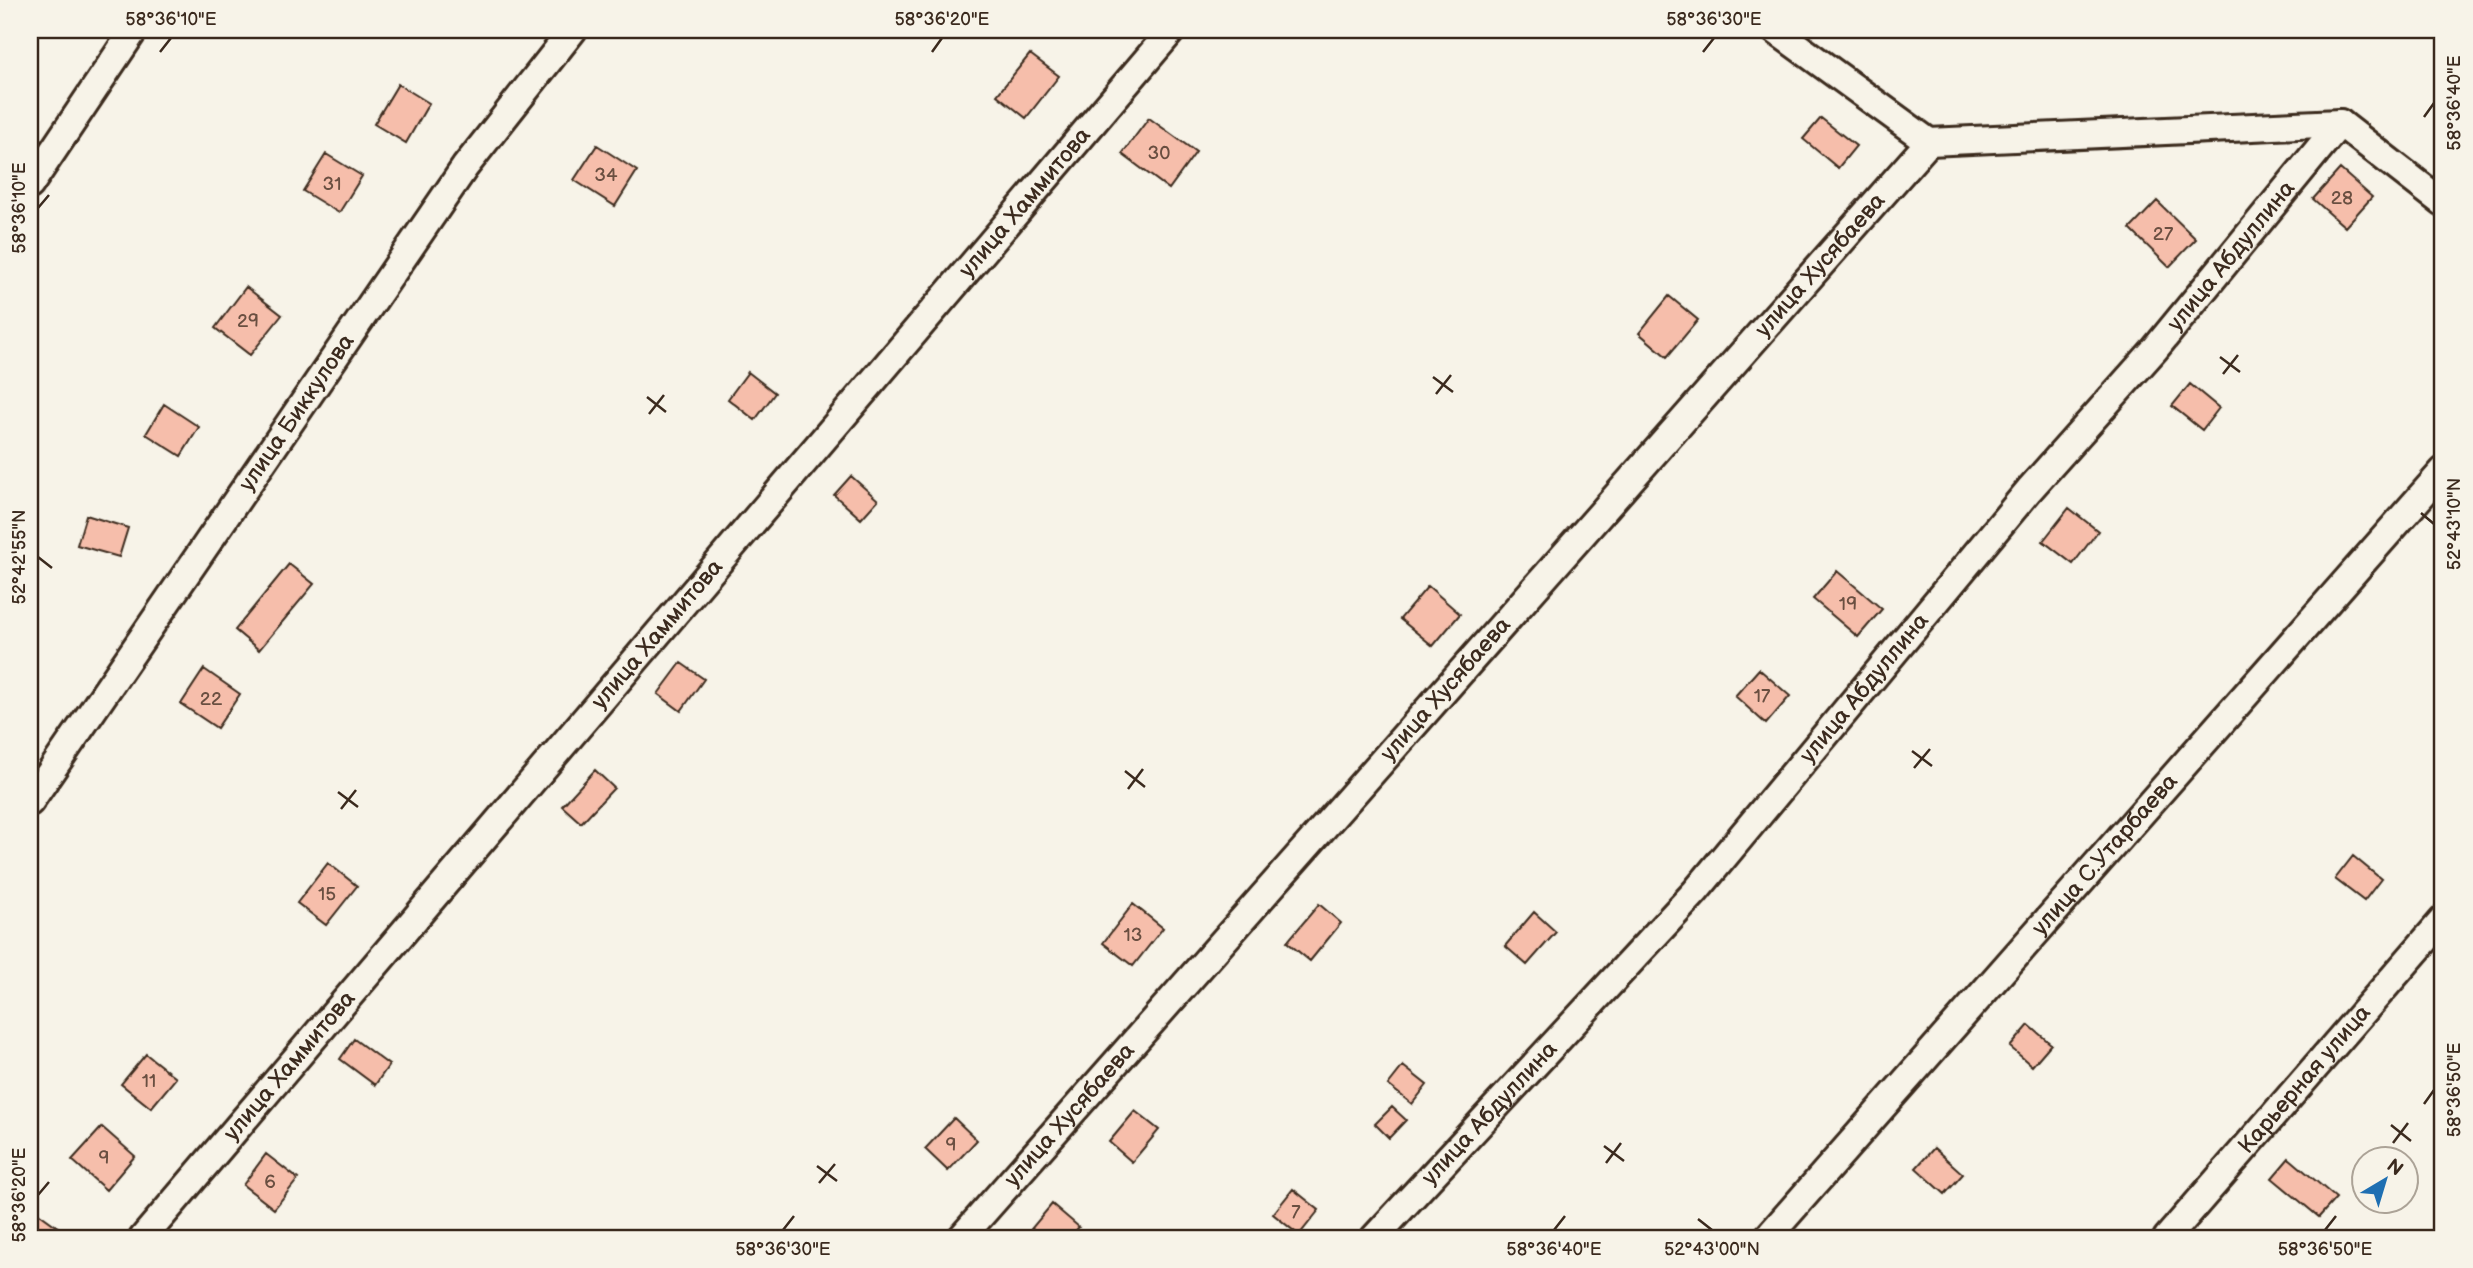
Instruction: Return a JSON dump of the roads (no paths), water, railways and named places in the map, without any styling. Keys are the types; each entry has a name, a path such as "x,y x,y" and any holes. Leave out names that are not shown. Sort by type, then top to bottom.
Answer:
{"street":[{"path":"30,185 134,30"},
{"name":"улица Биккулова","path":"30,802 466,167 573,30"},
{"name":"улица Хаммитова","path":"143,1238 1172,30"},
{"path":"1775,30 1929,142 2340,123 2443,204"},
{"name":"улица Абдуллина","path":"1374,1238 1695,891 2029,490 2155,349 2340,123"},
{"name":"улица Хусябаева","path":"961,1238 1929,142"},
{"name":"улица С.Утарбаева","path":"1767,1238 2443,471"},
{"name":"Карьерная улица","path":"2167,1238 2443,920"}]}
